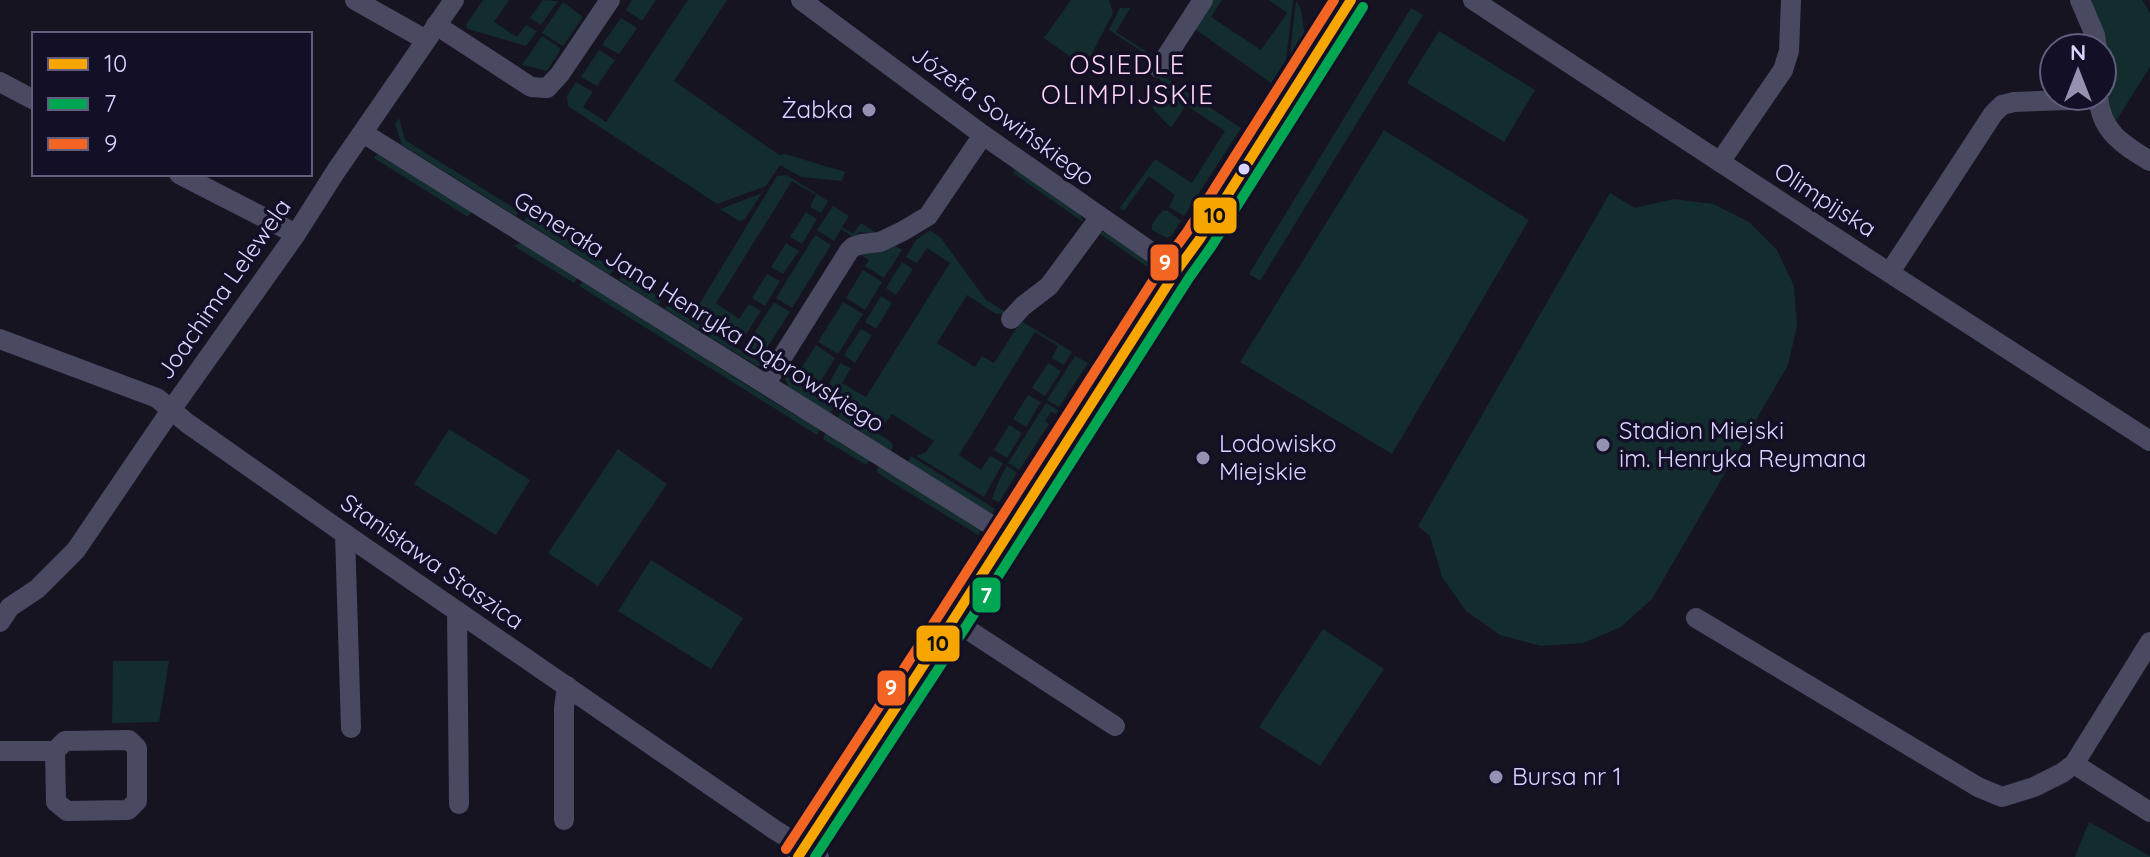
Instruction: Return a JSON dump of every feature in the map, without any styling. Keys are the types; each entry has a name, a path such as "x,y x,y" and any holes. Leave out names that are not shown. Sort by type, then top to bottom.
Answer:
{"street":[{"path":"355,0 431,32 531,87 547,88 560,74 610,0"},
{"name":"Joachima Lelewela","path":"0,622 10,607 37,589 76,550 454,0"},
{"name":"Józefa Sowińskiego","path":"801,0 983,135 1177,270"},
{"path":"1159,68 1203,0"},
{"name":"Olimpijska","path":"1473,0 2150,441"},
{"path":"1720,162 1783,70 1789,51 1791,0"},
{"path":"2080,0 2094,32"},
{"path":"807,854 1007,535 1199,240 1342,3"},
{"path":"0,82 32,99"},
{"path":"1890,272 1993,114 2002,105 2038,101"},
{"path":"2101,112 2109,130 2121,143 2150,161"},
{"name":"Generała Jana Henryka Dąbrowskiego","path":"363,133 1007,535"},
{"path":"766,383 849,251 862,244 880,242 928,216 983,135"},
{"path":"183,176 296,234"},
{"path":"1011,319 1049,286 1100,217"},
{"name":"Stanisława Staszica","path":"0,339 157,398 187,423 345,534 807,854"},
{"path":"345,534 351,728"},
{"path":"457,611 459,804"},
{"path":"1696,618 1978,787 2002,797 2034,787 2074,764 2150,642"},
{"path":"953,620 1115,726"},
{"path":"564,820 564,708 567,686"},
{"path":"0,751 55,751 65,741 129,740 137,748 137,801 128,810 67,811 56,802 55,751"},
{"path":"2074,764 2150,812"}],"green space":[{"path":"483,0 509,0 494,22 517,37 526,25 537,31 526,46 468,29 466,25"},
{"path":"543,0 558,1 541,25 530,18"},
{"path":"632,0 656,0 642,21 626,10"},
{"path":"688,0 727,0 674,81 779,155 785,154 845,172 842,181 801,177 780,165 766,186 717,204 568,106 567,96 576,82 593,92 583,107 606,122"},
{"path":"1071,0 1109,0 1113,13 1089,59 1072,58 1044,38"},
{"path":"1209,0 1222,0 1211,17 1261,50 1287,13 1269,0 1293,0 1286,60 1271,83 1195,29 1163,76 1241,128 1184,216 1169,207 1175,195 1149,176 1124,211 1120,208 1155,159 1192,183 1225,131 1186,105 1171,128 1152,108 1168,86 1159,77"},
{"path":"2089,0 2142,0 2150,13 2150,67 2114,124 2111,112 2118,112 2118,32 2099,32"},
{"path":"1296,1 1305,32 1290,55"},
{"path":"563,2 583,17 563,46 542,33"},
{"path":"1120,8 1130,8 1116,32 1152,58 1109,30"},
{"path":"1411,8 1423,15 1260,281 1249,274"},
{"path":"621,18 637,28 619,54 602,45"},
{"path":"1439,31 1535,90 1504,142 1407,83"},
{"path":"542,36 561,49 547,71 522,65"},
{"path":"599,50 615,60 597,86 581,77"},
{"path":"399,118 405,140 519,211 516,216 402,145 395,124"},
{"path":"1384,130 1529,220 1392,454 1240,362"},
{"path":"377,154 472,211 468,217 374,158"},
{"path":"1017,168 1081,215 1083,222 1013,173"},
{"path":"787,175 828,201 821,213 810,207 816,195 792,181 716,303 739,319 749,304 761,311 743,339 734,341 692,316 777,176"},
{"path":"762,193 745,219 739,221 720,209"},
{"name":"Stadion Miejski im. Henryka Reymana","path":"1610,193 1635,208 1674,199 1713,204 1749,222 1777,250 1794,286 1797,326 1788,365 1652,599 1621,627 1583,643 1541,646 1500,635 1466,611 1442,577 1430,536 1418,526"},
{"path":"833,206 849,216 842,227 853,234 861,223 878,234 860,232 853,237 841,229 834,241 817,230"},
{"path":"1163,210 1181,221 1167,238 1152,230 1152,224"},
{"path":"806,212 817,219 802,244 790,237"},
{"path":"528,215 614,269 610,275 524,221"},
{"path":"930,230 941,238 986,300 1007,313 996,314 967,295 937,343 975,367 982,356 994,363 1021,321 1072,352 1064,365 1052,358 1058,346 1035,332 959,455 981,470 990,456 1003,463 984,497 916,456 926,452 934,441 892,414 881,429 827,395 826,389 840,363 851,368 842,383 866,397 950,263 927,248 917,263 906,257 916,240"},
{"path":"1099,233 1109,233 1152,264 1150,269"},
{"path":"815,235 831,245 792,308 776,298"},
{"path":"522,242 578,277 574,283 514,246"},
{"path":"786,243 799,251 783,274 771,267"},
{"path":"894,245 902,250 884,278 865,266 869,260 858,253"},
{"path":"902,262 913,269 896,295 886,288"},
{"path":"863,270 882,282 865,310 846,298"},
{"path":"622,274 662,299 658,305 619,280"},
{"path":"767,274 780,281 765,306 752,298"},
{"path":"1153,275 1159,279 1109,358 1089,374"},
{"path":"583,281 820,429 817,435 579,286"},
{"path":"881,296 892,303 876,329 865,322"},
{"path":"774,302 790,312 763,354 774,361 772,363 751,352 748,343"},
{"path":"843,302 863,314 838,354 818,342"},
{"path":"667,305 766,366 757,366 665,309"},
{"path":"861,329 872,335 855,363 844,355"},
{"path":"816,345 835,358 821,381 812,385 797,375"},
{"path":"1075,356 1088,363 1059,407 1047,400"},
{"path":"1048,363 1061,371 1045,396 1032,388"},
{"path":"783,374 835,406 830,413 789,388"},
{"path":"1028,395 1041,402 1026,427 1013,419"},
{"path":"1046,403 1058,410 1056,414 1051,412 1045,421 1049,424 1019,470 1008,463"},
{"path":"842,410 891,442 891,451 838,417"},
{"path":"1009,425 1022,433 1007,458 994,450"},
{"path":"449,429 530,480 496,535 414,484"},
{"path":"826,432 870,460 866,465 823,439"},
{"path":"1050,434 1038,468 1011,510 1004,505"},
{"path":"618,449 667,484 598,586 548,553"},
{"path":"911,456 995,509 992,514 908,462"},
{"path":"879,466 981,530 978,535 887,479 876,471"},
{"path":"1007,466 1017,473 999,502 992,499"},
{"path":"651,560 743,618 711,669 618,611"},
{"path":"1323,629 1384,669 1320,766 1259,727"},
{"path":"113,661 169,661 159,722 112,723"},
{"path":"2089,822 2150,856 2150,857 2075,857"}],"transit line":[{"name":"9","path":"786,849 1334,0"},
{"name":"10","path":"798,857 1199,240 1351,0"},
{"name":"7","path":"815,857 1363,7"}],"place":[{"name":"Żabka","path":"869,110"},
{"name":"Stadion Miejski im. Henryka Reymana","path":"1603,445"},
{"name":"Lodowisko Miejskie","path":"1203,458"},
{"name":"Bursa nr 1","path":"1496,777"}],"district":[{"name":"OSIEDLE OLIMPIJSKIE","path":"1128,80"}]}
